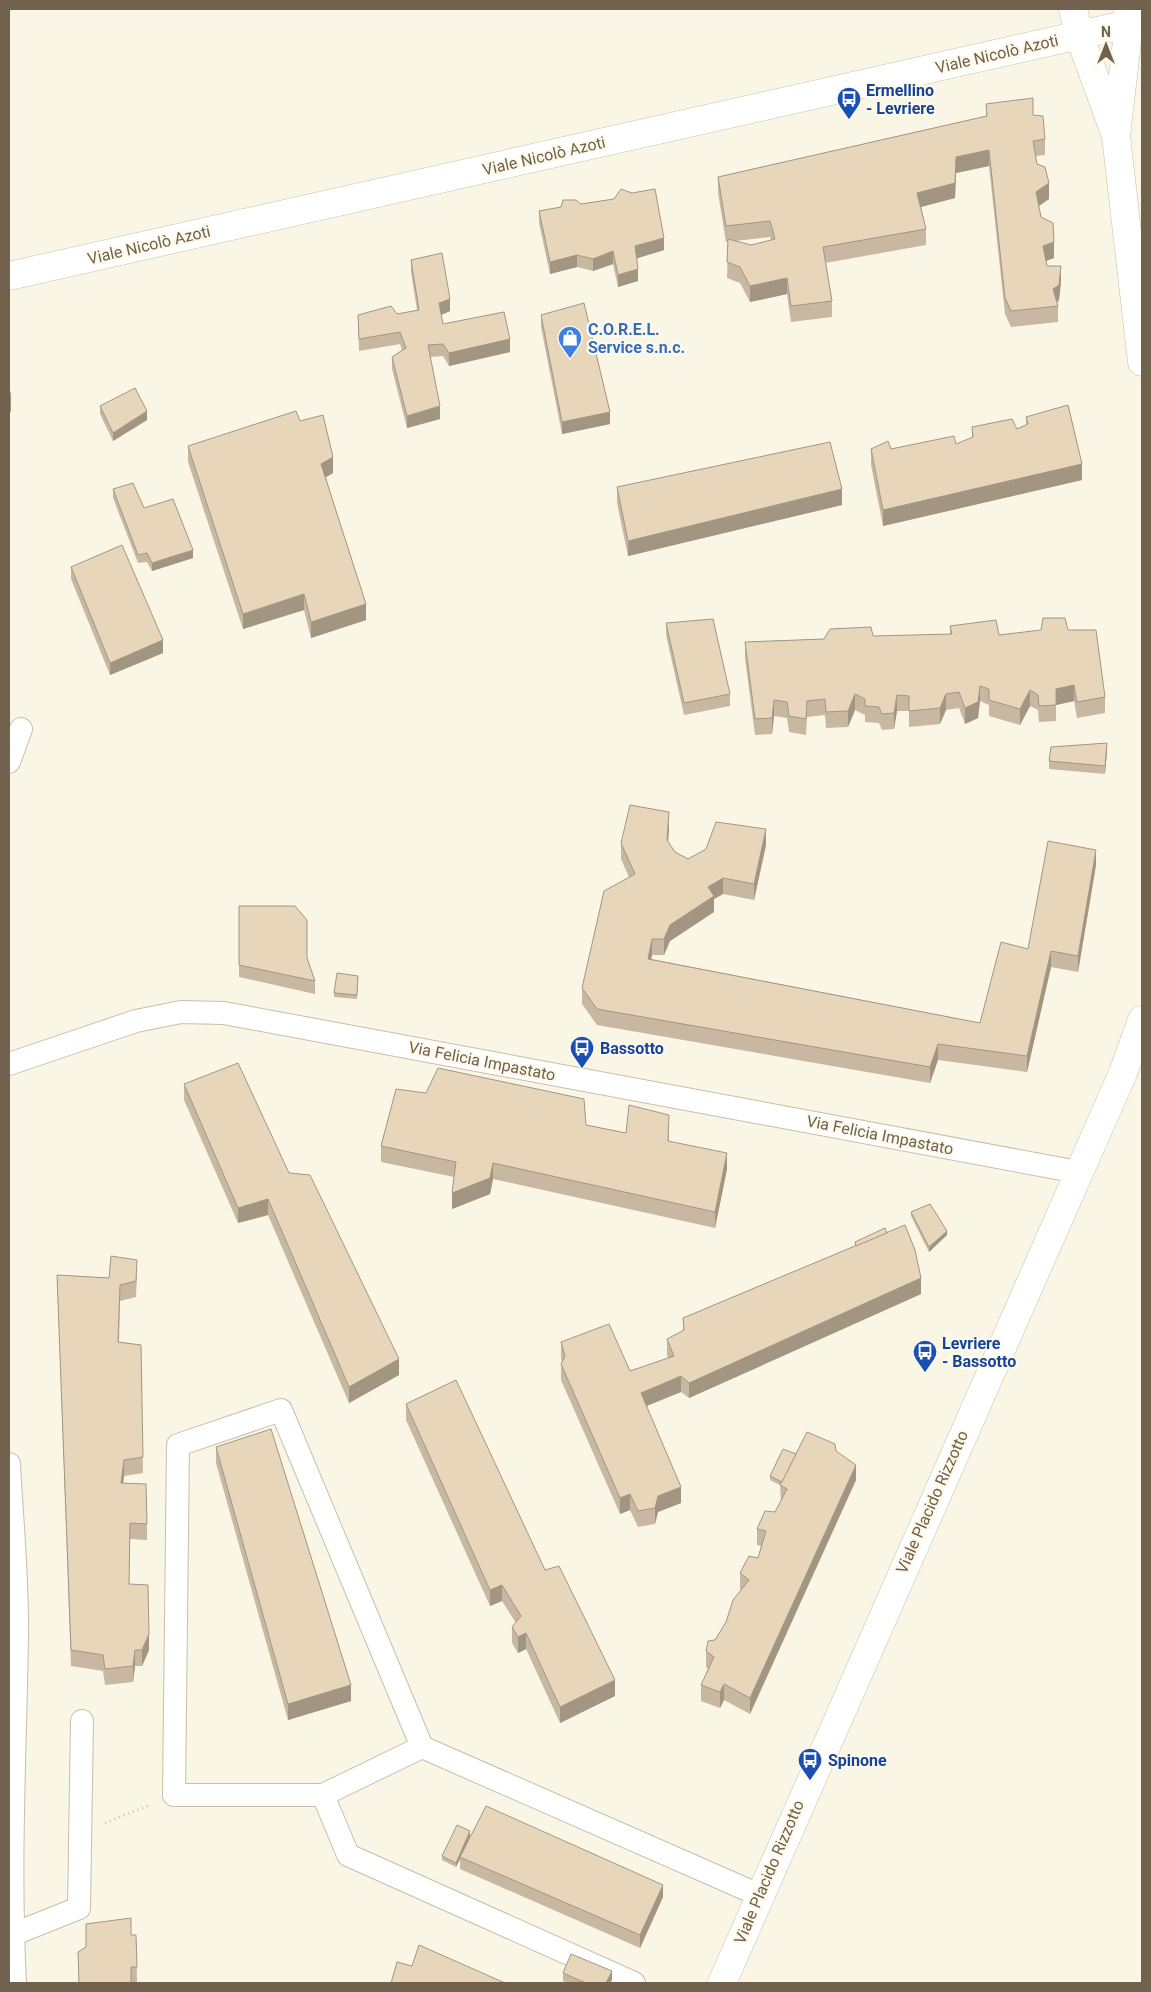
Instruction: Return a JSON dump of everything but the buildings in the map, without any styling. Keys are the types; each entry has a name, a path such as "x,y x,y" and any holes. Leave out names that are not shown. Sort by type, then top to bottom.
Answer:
{"street":[{"path":"1072,9 1079,35 1116,136 1142,362"},
{"path":"1116,136 1133,18"},
{"name":"Viale Nicolò Azoti","path":"9,276 1079,35 1133,18"},
{"path":"9,762 20,729"},
{"name":"Via Felicia Impastato","path":"9,1064 136,1021 181,1012 224,1013 1078,1172"},
{"name":"Viale Placido Rizzotto","path":"722,1983 759,1895 1123,1073 1142,1020"},
{"path":"422,1747 323,1795 174,1795 178,1445 281,1410 422,1747 759,1895"},
{"path":"9,1464 17,1636 11,1935 16,1983"},
{"path":"11,1935 78,1908 82,1721"},
{"path":"323,1795 348,1855 634,1983"}],"path":[{"path":"80,1833 174,1795"}],"place":[{"name":"Ermellino - Levriere","path":"849,120"},
{"name":"C.O.R.E.L. Service s.n.c.","path":"570,359"},
{"name":"Bassotto","path":"582,1069"},
{"name":"Levriere - Bassotto","path":"925,1373"},
{"name":"Spinone","path":"810,1781"}]}
